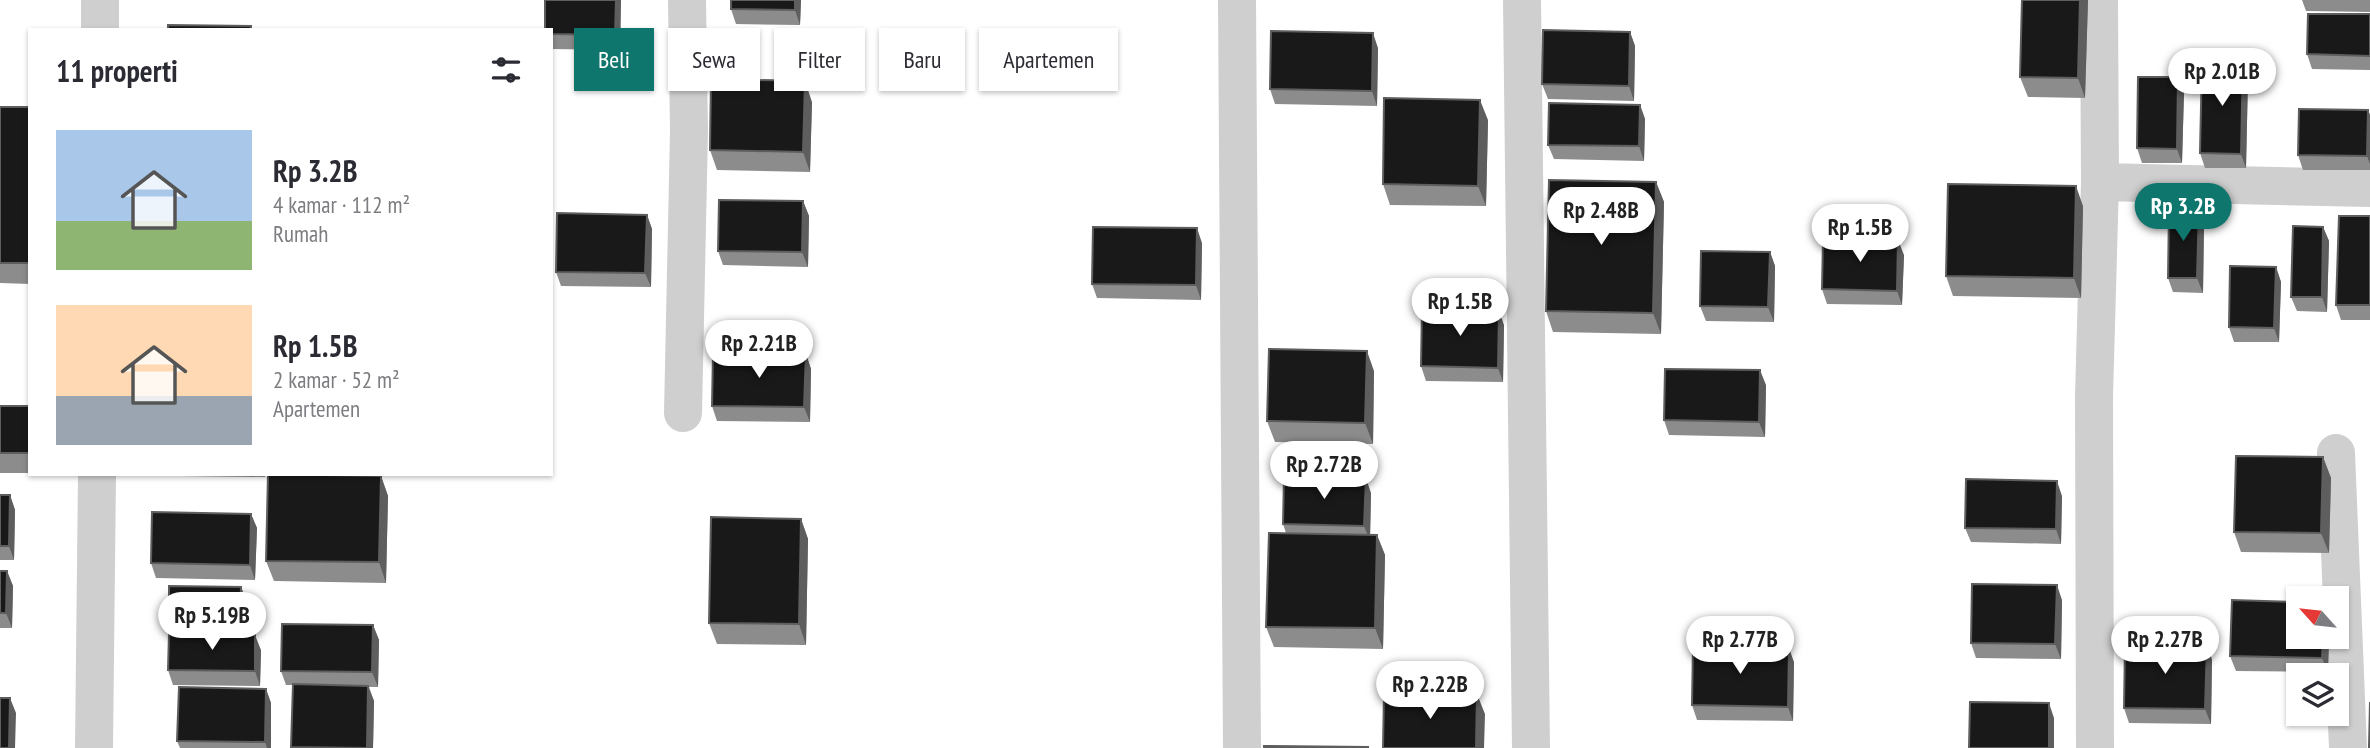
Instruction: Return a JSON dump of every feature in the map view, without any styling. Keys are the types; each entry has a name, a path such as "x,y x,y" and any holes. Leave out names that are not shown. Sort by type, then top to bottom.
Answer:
{"street":[{"path":"100,0 100,28"},
{"path":"683,413 688,131 687,0"},
{"path":"1237,0 1242,748"},
{"path":"1522,0 1531,748"},
{"path":"2095,748 2094,396 2100,182 2099,0"},
{"path":"2100,182 2370,188"},
{"path":"2336,453 2348,748"},
{"path":"94,748 97,476"}],"building":[{"path":"545,0 616,0 615,28 574,28 574,34 553,34 553,28 545,28"},
{"path":"731,0 795,0 795,10 731,9"},
{"path":"2022,0 2080,0 2078,78 2020,77"},
{"path":"2308,14 2370,14 2370,56 2307,54"},
{"path":"168,25 251,26 251,28 168,28"},
{"path":"1543,30 1630,32 1629,86 1542,84"},
{"path":"1271,31 1373,33 1372,91 1270,89"},
{"path":"2202,61 2243,62 2241,154 2200,153"},
{"path":"2138,77 2178,77 2177,149 2137,148"},
{"path":"760,80 774,80 774,91 805,91 803,152 710,150 711,91 760,91"},
{"path":"1384,98 1480,100 1478,186 1383,184"},
{"path":"1549,103 1640,105 1639,146 1548,145"},
{"path":"0,107 28,107 28,263 0,263"},
{"path":"2299,109 2368,110 2367,156 2298,155"},
{"path":"1549,180 1656,182 1653,313 1546,311"},
{"path":"1948,184 2076,186 2074,278 1946,276"},
{"path":"719,200 803,201 802,252 718,251"},
{"path":"2169,208 2199,209 2197,278 2168,278"},
{"path":"557,213 647,215 645,273 556,272"},
{"path":"2339,216 2370,216 2370,305 2336,305"},
{"path":"2293,226 2323,227 2322,297 2291,297"},
{"path":"1093,227 1197,228 1196,285 1092,284"},
{"path":"1823,238 1898,240 1897,291 1822,289"},
{"path":"1701,251 1770,252 1768,307 1700,306"},
{"path":"2230,266 2276,267 2274,328 2229,327"},
{"path":"1422,309 1499,311 1498,368 1421,366"},
{"path":"1269,349 1367,351 1365,423 1267,421"},
{"path":"713,353 806,354 804,407 712,406"},
{"path":"1665,369 1760,370 1759,422 1664,420"},
{"path":"0,406 28,406 28,453 0,453"},
{"path":"2236,456 2323,457 2321,533 2234,532"},
{"path":"268,476 381,476 379,562 266,561"},
{"path":"1284,477 1366,478 1364,526 1283,524"},
{"path":"1966,479 2057,481 2056,529 1965,528"},
{"path":"0,495 10,495 9,546 0,546"},
{"path":"152,512 251,514 250,565 151,563"},
{"path":"711,517 801,519 799,624 709,623"},
{"path":"1269,533 1377,535 1375,628 1266,627"},
{"path":"0,571 7,571 6,613 0,613"},
{"path":"1972,584 2057,585 2055,644 1971,643"},
{"path":"169,586 241,587 240,616 169,615"},
{"path":"2232,600 2286,602 2286,649 2322,649 2322,658 2230,656"},
{"path":"282,624 373,625 372,672 281,671"},
{"path":"169,633 255,635 255,671 168,670"},
{"path":"2125,644 2207,645 2205,709 2124,708"},
{"path":"1693,646 1789,648 1788,707 1692,705"},
{"path":"293,684 368,686 367,748 291,747"},
{"path":"179,687 266,689 265,742 177,741"},
{"path":"1384,693 1477,694 1476,748 1383,748"},
{"path":"0,698 10,698 9,748 0,748"},
{"path":"1970,702 2049,703 2049,748 1969,748"},
{"path":"1264,746 1369,747 1264,748"}]}
